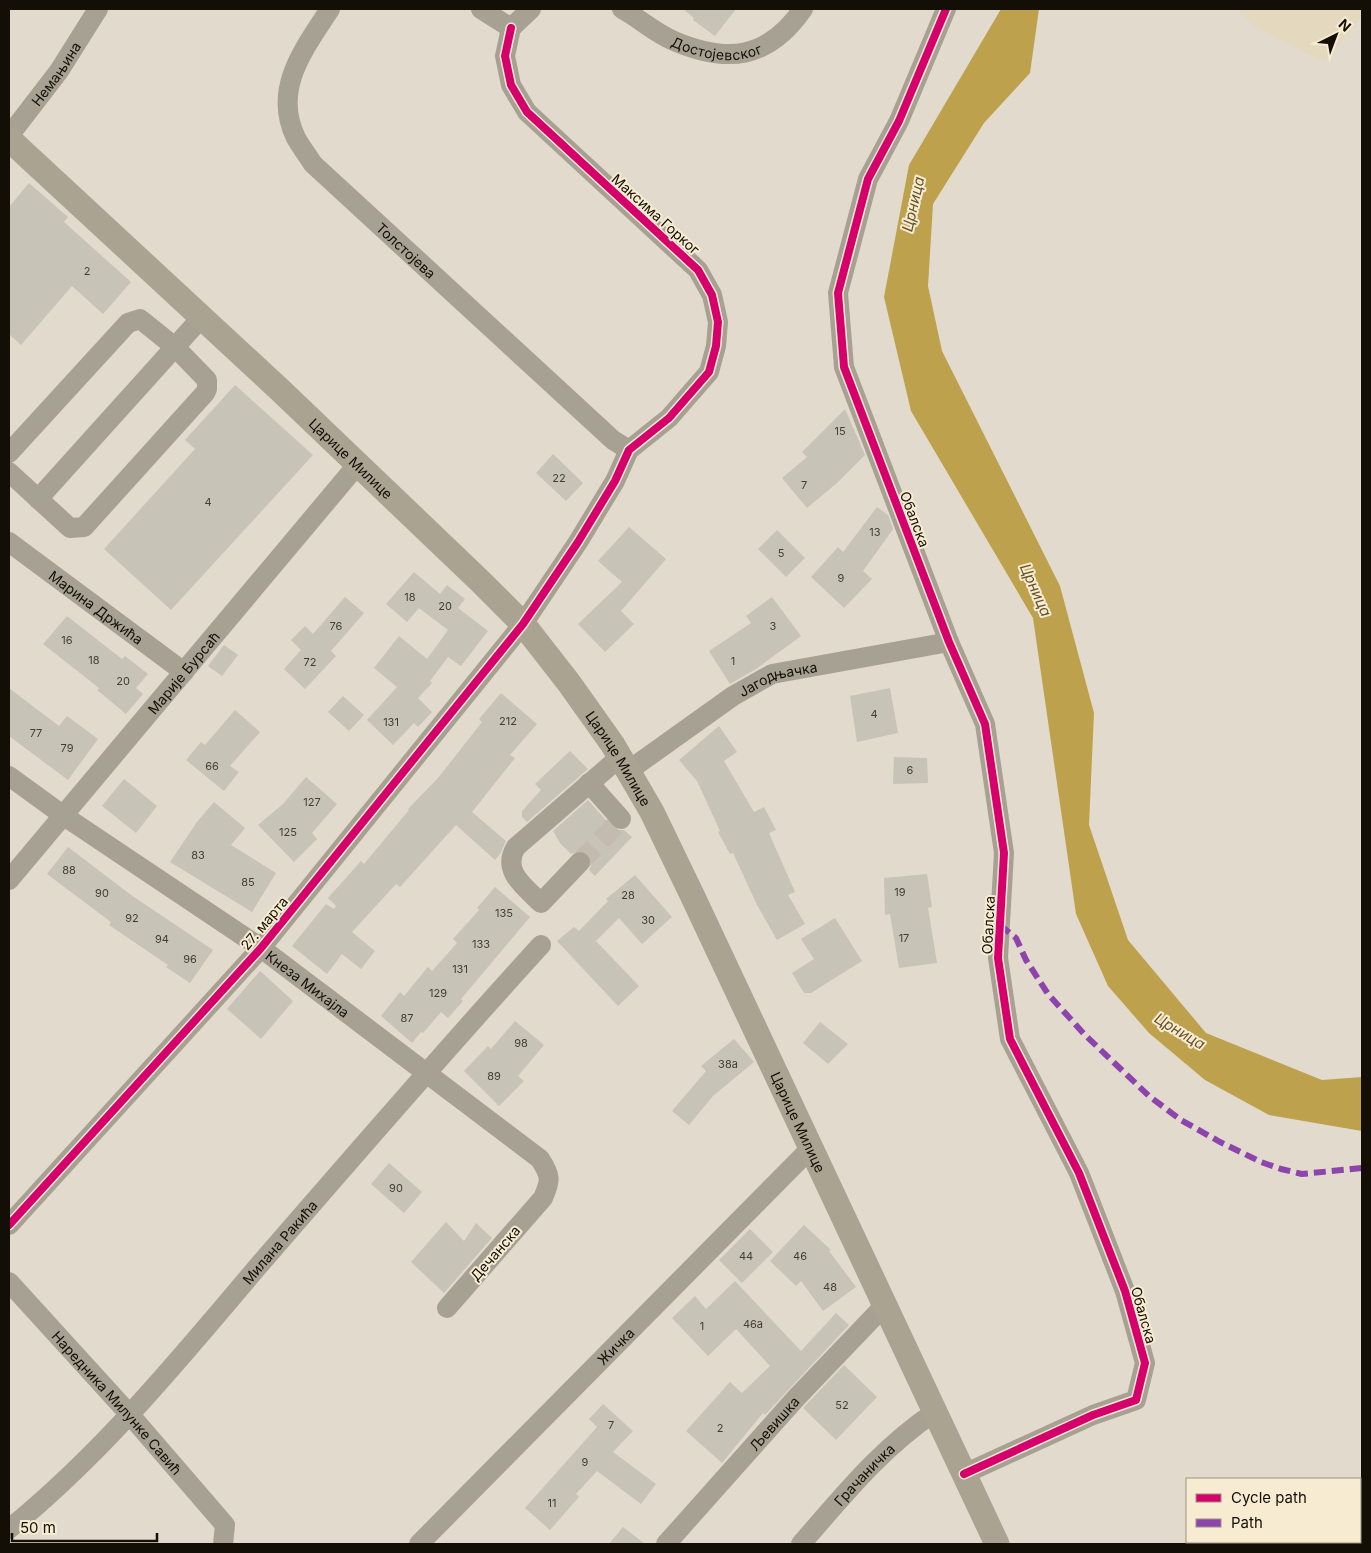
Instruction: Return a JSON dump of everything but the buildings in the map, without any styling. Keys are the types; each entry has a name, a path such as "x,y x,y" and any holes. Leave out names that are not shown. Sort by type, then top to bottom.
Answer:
{"main road":[{"name":"Царице Милице","path":"9,138 358,464 523,624 569,683 624,764 652,812 997,1544"}],"street":[{"name":"Немањина","path":"9,138 59,71 98,9"},
{"name":"Толстојева","path":"330,9 303,51 292,75 286,97 289,118 297,139 313,164 613,440 628,450"},
{"path":"481,9 511,28 531,9"},
{"name":"Достојевског","path":"622,9 673,40 716,55 743,54 768,45 790,27 802,9"},
{"name":"Обалска","path":"946,9 899,121 868,179 838,294 844,367 949,642 985,724 1004,852 998,958 1010,1039 1079,1174 1125,1291 1145,1363 1136,1400 1093,1415 964,1474"},
{"name":"Максима Горког","path":"511,28 505,56 511,84 527,112 698,270 712,295 718,322 716,346 709,372 669,418 628,450 615,481 523,624"},
{"path":"38,499 202,317"},
{"path":"9,453 131,320 140,319 175,347 205,376 208,389 88,524 79,528 70,528 9,472"},
{"name":"Марије Бурсаћ","path":"9,880 358,464"},
{"name":"Марина Држића","path":"9,542 184,672"},
{"name":"27. марта","path":"9,1225 261,948 523,624"},
{"name":"Јагодњачка","path":"580,862 541,903 518,880 511,869 510,861 516,847 589,783 624,764 772,674 949,642"},
{"name":"Кнеза Михајла","path":"9,776 64,816 261,948 540,1159 548,1171 550,1182 543,1198"},
{"path":"589,783 618,823 652,812"},
{"name":"Милана Ракића","path":"9,1529 32,1511 131,1416 424,1073 541,945"},
{"name":"Жичка","path":"419,1544 811,1148"},
{"name":"Дечанска","path":"447,1308 543,1198"},
{"name":"Наредника Милунке Савић","path":"9,1282 131,1416 224,1535"},
{"name":"Љевишка","path":"666,1544 797,1397 885,1305"},
{"name":"Грачаничка","path":"801,1544 854,1484 893,1445 914,1426 935,1412"}],"shaded area":[{"path":"1236,9 1362,9 1362,17 1324,62 1255,27"}],"water":[{"name":"Црница","path":"1001,9 1039,9 1030,73 984,123 933,204 928,286 942,351 1060,586 1094,713 1089,825 1128,940 1206,1033 1322,1080 1362,1077 1362,1131 1269,1115 1205,1080 1149,1033 1108,986 1076,914 1033,618 911,411 884,297 909,165"}],"tunnel":[{"path":"580,862 615,826"}],"marked path":[{"path":"1000,925 1016,938 1026,960 1048,994 1085,1035 1149,1096 1181,1120 1220,1142 1261,1162 1281,1169 1302,1174 1362,1168"}],"cycle path":[{"path":"946,9 899,121 868,179 838,293 844,367 949,642 985,724 1004,853 998,958 1010,1039 1079,1173 1125,1291 1145,1363 1136,1400 1093,1415 964,1474"},
{"path":"9,1225 261,948 523,624 578,542 615,481 629,450 669,418 709,372 716,346 718,322 712,295 698,270 527,112 511,85 505,56 511,28"}]}
